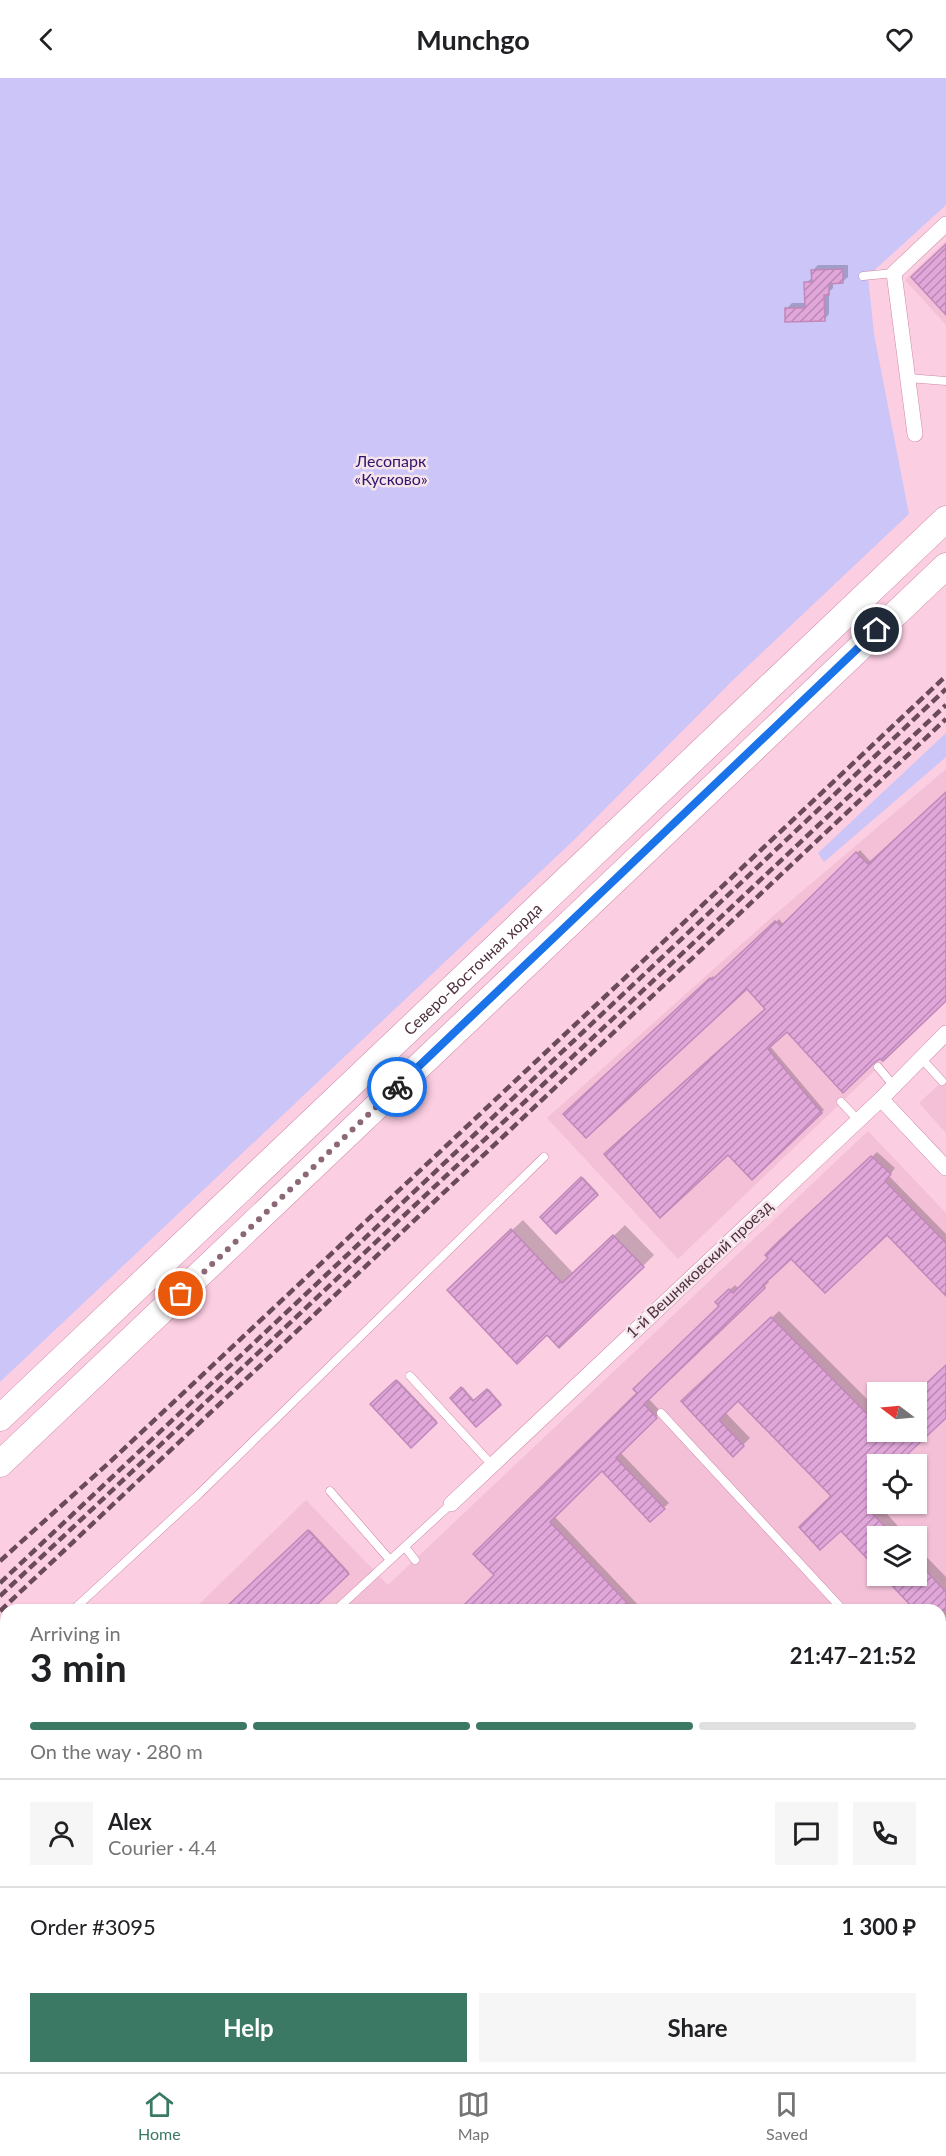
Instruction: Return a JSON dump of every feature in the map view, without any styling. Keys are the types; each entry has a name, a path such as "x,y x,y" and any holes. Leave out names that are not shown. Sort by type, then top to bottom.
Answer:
{"main road":[{"name":"Северо-Восточная хорда","path":"0,1418 946,519"},
{"name":"Северо-Восточная хорда","path":"0,1464 946,566"}],"street":[{"path":"915,434 894,273 946,224"},
{"name":"1-й Вешняковский проезд","path":"451,1504 894,1086 946,1033"},
{"path":"881,1098 946,1168"}],"lane":[{"path":"863,276 894,273"},
{"path":"908,378 946,381"},
{"path":"921,1059 942,1081"},
{"path":"878,1067 894,1086"},
{"path":"841,1102 858,1120"},
{"path":"80,1604 199,1494 544,1156"},
{"path":"410,1376 492,1465"},
{"path":"662,1413 837,1604"},
{"path":"330,1491 390,1560"},
{"path":"342,1604 451,1504"},
{"path":"405,1546 415,1560"}],"shaded area":[{"path":"946,241 946,325 905,280"},
{"path":"946,769 946,1002 678,1259 547,1118 773,916"},
{"path":"946,1078 946,1133 919,1103"},
{"path":"868,1131 946,1213 946,1604 199,1604 306,1500 388,1585"}],"green space":[{"name":"Лесопарк «Кусково»","path":"0,78 946,78 946,205 868,276 874,334 909,514 732,681 575,839 0,1382"},
{"path":"946,733 946,757 824,862 818,853"}],"building":[{"path":"946,244 946,315 911,277"},
{"path":"843,269 843,283 829,284 829,295 824,295 825,321 785,322 785,308 805,308 804,282 812,282 811,270"},
{"path":"946,792 946,1001 883,1061 880,1059 874,1063 843,1093 787,1032 768,1049 822,1113 752,1180 728,1155 660,1218 604,1154 765,1009 747,989 586,1138 563,1114 775,921 781,926 856,852 868,864"},
{"path":"871,1156 891,1174 885,1181 946,1243 946,1296 887,1235 825,1293 791,1259 763,1285 765,1288 644,1404 657,1418 616,1458 665,1509 650,1522 602,1471 550,1522 628,1604 465,1604 494,1575 473,1554 637,1393 633,1389 719,1306 715,1302 729,1289 733,1293 768,1258 765,1255"},
{"path":"581,1177 598,1195 556,1234 540,1217"},
{"path":"511,1229 562,1283 613,1235 644,1267 559,1348 547,1335 517,1364 447,1290"},
{"path":"771,1317 867,1414 867,1442 920,1442 908,1454 867,1454 867,1514 873,1514 884,1526 867,1526 867,1558 841,1531 820,1550 799,1527 831,1496 738,1401 719,1420 744,1446 733,1457 681,1401"},
{"path":"946,1365 946,1418 927,1436 927,1383"},
{"path":"396,1380 437,1423 411,1448 370,1404"},
{"path":"461,1387 473,1401 487,1389 501,1405 476,1427 450,1398"},
{"path":"308,1530 349,1574 317,1604 229,1604"},
{"path":"927,1572 946,1592 946,1604 909,1604 892,1586 927,1586"}],"railway":[{"path":"0,1561 112,1460 946,676"},
{"path":"0,1583 946,689"},
{"path":"0,1596 946,705"},
{"path":"7,1604 946,719"}],"way so far":[{"path":"181,1294 397,1087"}],"route":[{"path":"397,1087 877,630"}]}
